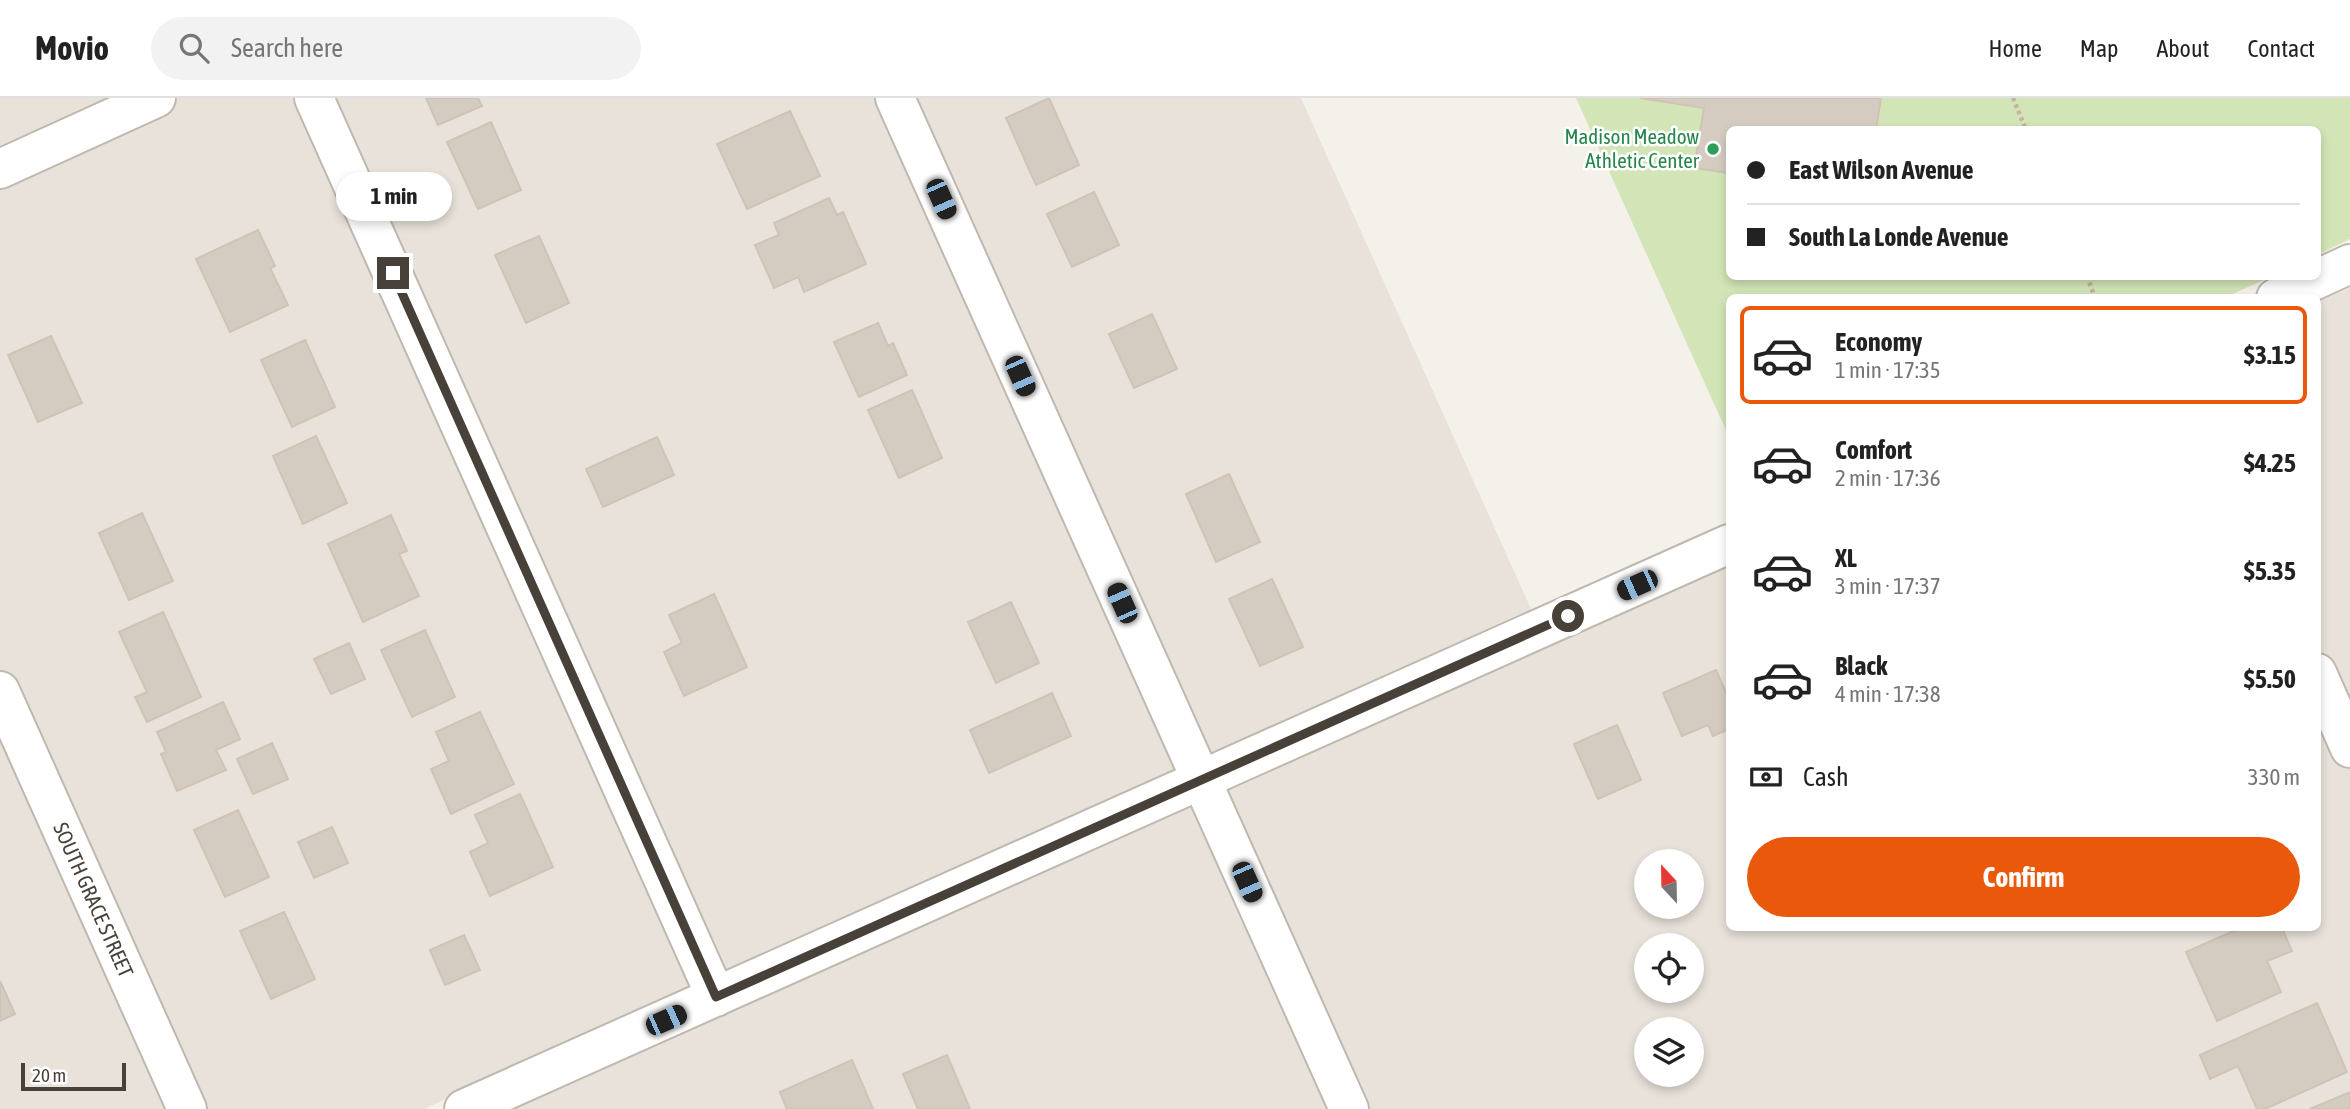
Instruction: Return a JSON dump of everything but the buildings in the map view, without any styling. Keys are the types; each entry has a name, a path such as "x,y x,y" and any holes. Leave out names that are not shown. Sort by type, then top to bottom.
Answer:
{"street":[{"path":"0,169 156,98"},
{"path":"314,98 716,997"},
{"path":"895,98 1349,1109"},
{"path":"2321,277 2350,264"},
{"path":"2285,294 2315,280"},
{"path":"464,1109 1726,545"},
{"path":"2321,682 2350,748"},
{"name":"SOUTH GRACE STREET","path":"0,691 187,1109"}],"path":[{"path":"2013,98 2024,126"}],"shaded area":[{"path":"0,98 1301,98 1532,611 424,1109 0,1109"},
{"path":"2350,288 2350,1109 508,1109 1726,566 1726,931 2321,931 2321,300"}],"green space":[{"path":"1576,98 2350,98 2350,239 2321,253 2321,126 1726,126 1726,280 2263,280 2233,294 1726,294 1726,430"}],"place":[{"name":"Madison Meadow Athletic Center","path":"1713,149"}],"route":[{"path":"393,273 716,997 1568,616"}]}
